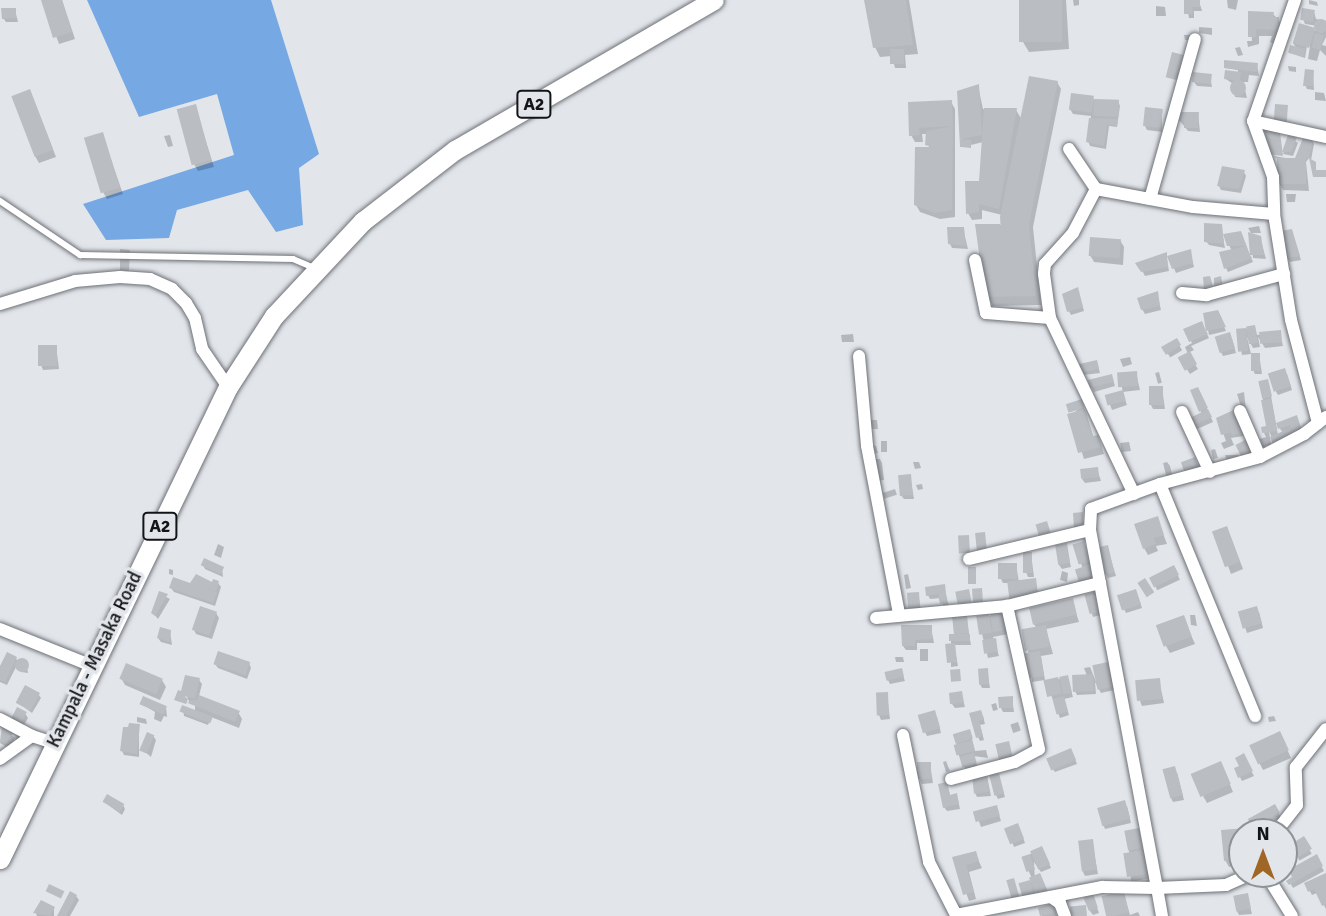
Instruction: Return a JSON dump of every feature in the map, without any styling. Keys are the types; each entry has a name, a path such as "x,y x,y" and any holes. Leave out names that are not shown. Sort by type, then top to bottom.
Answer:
{"main road":[{"name":"Kampala - Masaka Road","path":"0,859 228,387 274,316 363,221 455,150 715,0"}],"street":[{"path":"1162,916 1090,530 1090,509 1160,484 1260,457 1304,434 1322,420 1291,320 1274,214 1273,177 1253,121 1295,0"},
{"path":"1150,199 1195,39"},
{"path":"1253,121 1326,137"},
{"path":"1069,149 1096,189 1193,207 1274,214"},
{"path":"1096,189 1073,233 1045,264 1050,318 1134,494"},
{"path":"975,260 986,313 1050,318"},
{"path":"1182,293 1207,295 1284,274"},
{"path":"0,304 75,281 120,277 150,278 172,289 186,303 195,318 202,349 228,387"},
{"path":"859,356 867,446 899,614"},
{"path":"1240,411 1260,457"},
{"path":"1182,412 1210,472"},
{"path":"1160,484 1255,716"},
{"path":"969,559 1090,530"},
{"path":"876,618 1007,606 1100,583"},
{"path":"951,779 1015,762 1039,749 1007,606"},
{"path":"0,629 92,666"},
{"path":"0,719 32,736 54,743"},
{"path":"1287,818 1297,805 1296,767 1326,729"},
{"path":"903,735 929,862 956,915 1102,887 1157,888 1228,884"},
{"path":"0,759 32,736"},
{"path":"1275,888 1292,916"},
{"path":"1051,897 1060,903 1065,916"}],"lane":[{"path":"0,201 80,255 293,259 316,269"}],"shaded area":[{"path":"87,0 271,0 319,154 299,168 303,225 276,232 248,190 177,210 169,238 106,240 83,204 234,155 217,94 139,117"}],"building":[{"path":"41,0 62,0 72,32 53,38"},
{"path":"864,0 906,0 913,45 873,48"},
{"path":"1019,0 1062,0 1062,42 1019,42"},
{"path":"1184,0 1200,0 1200,7 1192,7 1193,14 1184,14"},
{"path":"1,8 16,8 16,18 2,19"},
{"path":"1302,8 1315,10 1313,22 1300,20"},
{"path":"1248,11 1274,12 1273,17 1279,17 1279,30 1256,29 1256,37 1248,37"},
{"path":"1321,19 1326,21 1326,31 1321,33 1316,31 1314,26 1316,21"},
{"path":"1299,23 1315,28 1309,48 1293,43"},
{"path":"1315,33 1324,35 1320,50 1312,48"},
{"path":"1290,45 1306,49 1304,57 1288,53"},
{"path":"890,49 904,49 904,64 890,64"},
{"path":"1172,52 1184,55 1177,80 1166,77"},
{"path":"1224,60 1258,63 1257,72 1224,68"},
{"path":"1305,69 1314,70 1313,86 1303,86"},
{"path":"1225,70 1241,72 1240,81 1224,79"},
{"path":"1193,72 1212,74 1211,84 1192,82"},
{"path":"1029,76 1058,81 1029,224 1036,296 985,297 975,224 1000,224 1001,232 1000,217"},
{"path":"1238,80 1246,88 1238,96 1230,88"},
{"path":"979,84 982,135 960,139 971,140 971,147 960,147 957,91"},
{"path":"30,89 53,150 35,157 11,96"},
{"path":"1071,93 1094,96 1092,113 1069,110"},
{"path":"1094,99 1119,100 1118,117 1093,116"},
{"path":"952,100 953,126 919,128 920,135 909,136 908,102"},
{"path":"196,104 211,160 192,165 177,109"},
{"path":"1275,104 1288,105 1287,122 1274,121"},
{"path":"1145,107 1163,109 1161,128 1143,126"},
{"path":"984,108 1017,108 999,209 979,204 979,212 966,214 965,181 979,181"},
{"path":"1179,112 1199,112 1198,128 1184,128 1184,121 1178,121"},
{"path":"1089,118 1118,119 1117,126 1107,125 1104,146 1086,142"},
{"path":"953,126 952,210 935,213 914,205 915,147 933,147 925,145 926,131"},
{"path":"1264,128 1280,132 1283,156 1269,154"},
{"path":"103,132 120,187 101,193 84,138"},
{"path":"1288,135 1297,137 1291,152 1282,152"},
{"path":"1303,138 1313,138 1309,158 1306,158 1306,184 1277,184 1277,158 1295,158"},
{"path":"1309,158 1316,162 1316,170 1326,170 1326,177 1313,177"},
{"path":"1222,166 1245,170 1239,189 1217,186"},
{"path":"1204,223 1222,224 1224,244 1204,242"},
{"path":"947,227 964,227 966,246 948,244"},
{"path":"1292,229 1300,256 1285,258 1281,231"},
{"path":"1241,231 1252,258 1224,269 1219,252 1246,246 1227,246 1223,234"},
{"path":"1248,232 1261,236 1264,255 1250,255"},
{"path":"1090,237 1121,239 1120,258 1089,256"},
{"path":"120,249 130,250 129,271 120,270"},
{"path":"1191,249 1193,263 1172,269 1167,256"},
{"path":"1167,252 1168,267 1141,272 1135,263"},
{"path":"1210,276 1214,290 1204,290 1203,277"},
{"path":"1221,276 1223,287 1214,290 1214,278"},
{"path":"1078,287 1083,307 1067,312 1062,294"},
{"path":"1158,291 1160,306 1141,310 1137,298"},
{"path":"1218,310 1226,327 1206,331 1203,313"},
{"path":"1202,321 1208,334 1189,342 1183,329"},
{"path":"1255,325 1258,343 1249,344 1246,326"},
{"path":"1246,328 1248,351 1238,352 1236,329"},
{"path":"1281,330 1282,342 1260,344 1259,332"},
{"path":"1230,332 1235,348 1220,353 1215,337"},
{"path":"1177,338 1181,345 1166,355 1161,347"},
{"path":"38,345 57,345 57,366 38,366"},
{"path":"1190,351 1197,364 1185,371 1178,358"},
{"path":"1251,353 1260,353 1260,371 1251,371"},
{"path":"1097,360 1099,369 1081,373 1078,364"},
{"path":"1285,368 1291,386 1274,392 1268,374"},
{"path":"1137,371 1138,386 1118,387 1117,372"},
{"path":"1112,374 1114,382 1090,388 1088,380"},
{"path":"1268,379 1272,397 1262,399 1258,381"},
{"path":"1149,386 1163,386 1163,405 1149,405"},
{"path":"1198,387 1208,408 1199,412 1190,390"},
{"path":"1123,390 1126,401 1107,406 1105,395"},
{"path":"1082,399 1085,408 1069,413 1066,404"},
{"path":"1271,399 1277,431 1262,433 1261,427 1266,426 1261,400"},
{"path":"1085,409 1093,436 1098,435 1102,447 1078,453 1067,414"},
{"path":"1208,409 1212,417 1191,426 1188,419"},
{"path":"1236,409 1243,432 1232,435 1228,424 1230,433 1221,435 1216,418"},
{"path":"1297,415 1302,431 1293,434 1290,425 1278,429 1276,423"},
{"path":"1290,428 1294,437 1274,446 1270,437"},
{"path":"1247,439 1254,453 1243,459 1235,445"},
{"path":"1195,457 1200,471 1186,476 1181,462"},
{"path":"1098,467 1099,477 1081,479 1080,469"},
{"path":"911,474 913,495 900,496 898,475"},
{"path":"1083,512 1083,529 1074,529 1073,513"},
{"path":"1158,516 1164,535 1154,538 1156,544 1143,549 1134,524"},
{"path":"1047,521 1051,534 1040,538 1036,525"},
{"path":"1227,526 1240,562 1225,567 1212,531"},
{"path":"985,532 987,552 977,553 975,533"},
{"path":"969,535 970,553 959,554 958,536"},
{"path":"1084,541 1090,561 1079,565 1073,545"},
{"path":"1067,543 1070,563 1058,565 1055,545"},
{"path":"1108,545 1114,572 1104,575 1097,547"},
{"path":"1023,552 1032,552 1032,573 1023,573"},
{"path":"204,558 224,567 221,574 201,565"},
{"path":"998,563 1017,563 1017,579 998,579"},
{"path":"1092,564 1097,579 1080,585 1075,570"},
{"path":"1174,565 1179,575 1154,588 1149,578"},
{"path":"968,567 976,567 976,584 968,584"},
{"path":"196,574 212,582 213,579 219,581 216,591 197,585 217,592 213,603 169,588 173,577 190,583"},
{"path":"1036,578 1038,595 1009,598 1007,582"},
{"path":"1145,578 1154,592 1147,597 1137,583"},
{"path":"945,584 947,603 940,604 938,594 926,596 925,587"},
{"path":"982,588 983,603 973,604 972,589"},
{"path":"969,589 972,605 958,607 955,592"},
{"path":"1136,589 1141,604 1122,610 1117,595"},
{"path":"159,591 168,594 155,616 151,613"},
{"path":"1098,591 1103,610 1090,614 1084,595"},
{"path":"919,592 920,607 908,608 907,593"},
{"path":"1073,598 1077,615 1033,625 1029,608"},
{"path":"200,606 217,612 209,635 192,630"},
{"path":"1257,606 1262,623 1243,629 1238,612"},
{"path":"1004,612 1007,630 993,632 990,614"},
{"path":"989,614 992,633 979,635 976,616"},
{"path":"967,615 969,633 954,634 952,617"},
{"path":"1184,615 1192,637 1164,647 1156,625"},
{"path":"901,625 932,625 932,639 915,640 915,646 902,646"},
{"path":"1046,625 1050,647 1025,651 1021,629"},
{"path":"160,627 171,630 170,642 157,638"},
{"path":"949,634 970,634 970,641 949,641"},
{"path":"996,638 998,652 984,654 982,640"},
{"path":"955,643 957,662 947,663 945,644"},
{"path":"218,651 250,662 246,675 213,664"},
{"path":"1040,651 1044,676 1028,678 1024,654"},
{"path":"7,652 17,657 5,682 0,680 0,666"},
{"path":"22,658 27,660 27,670 22,672 17,670 15,665 17,660"},
{"path":"1108,662 1113,686 1098,690 1092,665"},
{"path":"126,663 163,679 156,694 119,679"},
{"path":"902,668 904,677 886,681 884,672"},
{"path":"988,668 989,684 979,685 978,669"},
{"path":"960,669 961,681 951,682 950,670"},
{"path":"1093,674 1094,691 1073,692 1072,675"},
{"path":"185,675 200,678 195,699 184,696 188,699 186,704 174,700 178,690 181,691"},
{"path":"1068,675 1072,693 1063,695 1059,677"},
{"path":"1058,677 1062,694 1047,697 1043,680"},
{"path":"1160,678 1162,699 1137,701 1135,680"},
{"path":"25,685 40,693 31,711 16,703"},
{"path":"962,691 964,703 950,704 949,693"},
{"path":"876,692 888,692 889,715 877,715"},
{"path":"199,695 240,711 235,722 188,703 190,700 197,700"},
{"path":"143,696 167,706 163,714 139,704"},
{"path":"1013,696 1013,708 999,708 998,697"},
{"path":"1064,696 1068,711 1057,715 1052,699"},
{"path":"182,705 213,717 210,723 179,712"},
{"path":"17,707 27,712 20,726 10,721"},
{"path":"935,710 940,728 923,733 918,715"},
{"path":"981,710 984,719 979,721 983,736 976,738 969,713"},
{"path":"129,723 140,724 137,754 120,751 123,727 128,727"},
{"path":"2,727 13,733 6,745 0,741"},
{"path":"970,729 973,739 956,744 953,734"},
{"path":"1280,731 1289,750 1258,764 1249,745"},
{"path":"147,732 154,735 147,754 139,750"},
{"path":"972,740 975,751 956,756 954,745"},
{"path":"1009,741 1013,759 999,762 995,744"},
{"path":"1071,748 1076,760 1051,771 1046,759"},
{"path":"974,753 977,764 962,768 960,757"},
{"path":"1244,753 1253,771 1238,778 1234,768 1239,766 1235,758"},
{"path":"1221,761 1231,784 1200,797 1191,774"},
{"path":"917,762 931,762 931,779 917,779"},
{"path":"1175,766 1183,795 1170,798 1162,769"},
{"path":"998,769 1004,793 994,796 988,771"},
{"path":"987,774 989,792 974,793 972,776"},
{"path":"947,782 950,795 957,793 959,804 943,808 938,784"},
{"path":"107,794 124,804 120,812 102,802"},
{"path":"1125,800 1130,818 1102,826 1097,808"},
{"path":"1275,804 1280,813 1270,818 1250,818"},
{"path":"997,805 1000,816 976,822 973,811"},
{"path":"1018,823 1024,839 1010,844 1004,828"},
{"path":"1139,828 1143,848 1128,850 1124,831"},
{"path":"1228,829 1228,860 1224,861 1221,830"},
{"path":"1304,836 1312,849 1298,857 1298,840"},
{"path":"1093,839 1097,870 1082,872 1078,841"},
{"path":"1042,846 1050,864 1038,870 1030,851"},
{"path":"1144,850 1148,874 1127,877 1123,853"},
{"path":"976,851 979,861 966,865 974,892 963,895 952,857"},
{"path":"1030,854 1035,869 1026,872 1021,857"},
{"path":"1317,854 1323,866 1298,880 1298,864"},
{"path":"1040,873 1048,892 1037,897 1029,878"},
{"path":"1326,873 1326,904 1322,906 1314,889 1308,892 1304,883"},
{"path":"1014,878 1019,896 1012,898 1006,880"},
{"path":"1030,880 1035,897 1023,901 1018,883"},
{"path":"49,884 64,891 61,898 46,891"},
{"path":"70,891 77,895 66,916 57,916"},
{"path":"1124,891 1129,912 1106,916 1102,896"},
{"path":"1093,893 1098,908 1089,911 1083,897"},
{"path":"1248,893 1251,909 1236,912 1233,896"},
{"path":"41,900 55,907 50,916 33,913"},
{"path":"1053,903 1056,913 1040,916 1038,908"},
{"path":"1086,905 1087,916 1071,916 1070,906"}]}
